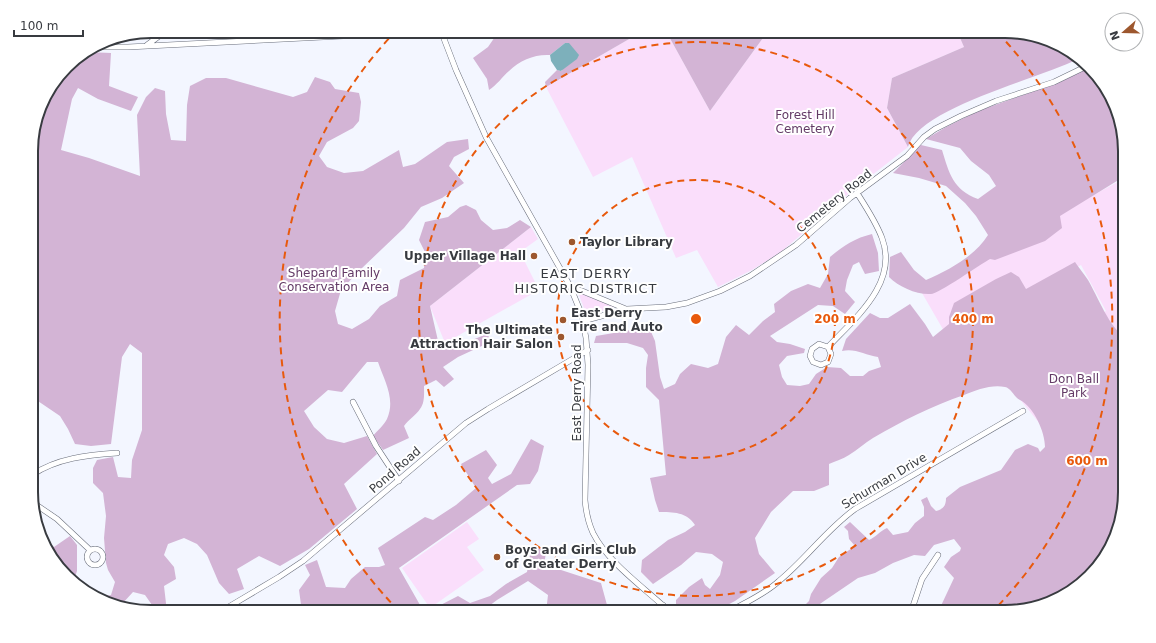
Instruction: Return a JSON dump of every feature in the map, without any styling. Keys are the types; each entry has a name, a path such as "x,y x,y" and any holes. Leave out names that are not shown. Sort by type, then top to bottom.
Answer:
{"street":[{"path":"146,46 157,38"},
{"path":"109,47 303,38"},
{"name":"East Derry Road","path":"444,38 456,70 486,137 570,286 583,321 588,350 585,500 588,522 595,537 605,551 620,567 663,605"},
{"name":"Cemetery Road","path":"583,321 627,309 666,307 687,303 714,293 750,276 790,250 857,193 906,156 929,133 947,122 996,102 1054,82 1081,68"},
{"path":"828,347 877,292 882,282 886,266 886,253 883,239 857,193"},
{"path":"570,286 627,309"},
{"path":"822,344 828,347 831,354 828,362 821,365 813,362 810,356 814,347 822,344"},
{"name":"Pond Road","path":"231,605 292,568 399,481 472,418 588,350"},
{"path":"353,402 376,446 399,481"},
{"name":"Schurman Drive","path":"740,605 778,582 790,572 833,527 855,509 1023,411"},
{"path":"38,471 59,461 79,457 117,453"},
{"path":"39,507 57,519 90,550"},
{"path":"913,605 922,579 938,555"}],"green space":[{"path":"494,38 631,38 546,87 545,82 557,70 562,71 565,43 550,55 528,58 518,64 489,90 487,79 473,58 488,47"},
{"name":"Forest Hill Cemetery","path":"631,38 670,38 710,111 763,38 960,38 964,47 892,78 887,108 908,147 853,190 781,252 752,270 718,287 697,250 676,258 632,157 593,177 546,87"},
{"path":"670,38 763,38 710,111"},
{"path":"960,38 1019,39 1048,47 1073,61 956,107 934,119 917,133 908,147 887,108 892,78 964,47"},
{"name":"Shepard Family Conservation Area","path":"96,52 111,53 109,86 138,97 131,111 98,99 78,88 72,99 61,150 140,176 137,115 146,97 155,88 165,91 166,114 171,140 186,141 187,105 190,86 206,78 226,78 293,97 307,92 315,77 330,82 335,89 359,93 361,102 359,121 353,128 327,142 319,156 327,167 344,173 363,171 399,150 403,167 415,164 447,142 468,139 469,149 454,157 449,166 464,183 442,198 421,207 404,228 341,290 335,311 338,324 352,329 369,319 380,306 397,296 400,280 424,268 425,252 419,240 425,222 448,217 460,207 466,205 476,210 481,220 493,230 507,228 520,220 531,227 430,306 439,345 452,348 487,334 489,337 484,345 458,357 443,367 454,379 444,387 436,380 424,386 422,407 404,426 409,438 383,450 373,436 387,419 390,404 388,390 378,362 367,362 342,392 328,390 304,411 314,427 327,439 344,443 367,436 377,454 344,484 357,509 309,549 280,566 259,556 237,569 244,589 229,594 219,583 207,555 197,544 184,538 168,544 164,555 174,567 176,579 164,586 166,605 152,605 145,595 133,592 124,601 107,596 111,595 115,582 106,563 104,538 106,516 103,493 93,483 93,468 97,460 113,457 118,477 131,478 132,460 142,430 142,353 130,344 122,357 111,444 91,446 75,444 60,416 38,401 38,144 42,122 47,108 61,82 77,66"},
{"path":"1083,70 1099,88 1114,122 1118,151 1118,180 1060,216 1062,228 1045,241 995,260 990,259 935,293 926,294 908,290 889,277 890,257 901,252 914,270 926,280 961,262 983,243 988,235 976,216 965,203 946,186 919,178 893,173 921,145 942,150 947,166 957,186 978,199 996,186 989,175 971,161 960,148 926,139 978,111 1059,82"},
{"name":"Don Ball Park","path":"1118,182 1118,493 1040,424 997,371 1106,311 1081,265 948,338 922,293 1044,222"},
{"path":"531,227 538,239 520,252 539,290 445,343 430,306"},
{"path":"872,234 878,253 879,271 865,274 859,262 853,265 847,280 845,291 855,302 845,314 833,306 818,305 770,336 777,342 790,344 805,349 804,353 787,356 779,365 782,377 787,385 800,386 809,384 816,374 827,367 841,368 850,376 863,376 869,371 881,367 878,357 856,351 842,351 846,339 870,313 880,318 888,318 910,304 933,337 949,324 949,317 954,303 996,279 1011,272 1019,277 1026,289 1075,262 1088,280 1104,311 1118,332 1118,492 1116,514 1106,542 1099,555 1090,566 1068,586 1041,599 1027,603 1012,605 941,605 954,578 944,567 951,557 960,551 961,548 954,539 934,545 925,556 914,555 893,563 875,573 858,578 818,605 805,605 809,601 811,594 821,578 832,568 839,557 855,546 849,539 848,531 844,527 850,522 869,540 887,528 893,535 908,532 915,523 924,516 924,507 921,500 927,497 931,506 936,511 939,510 946,503 946,498 960,487 1001,470 1015,450 1028,444 1038,448 1040,452 1045,447 1041,427 1030,408 1007,388 995,386 979,389 917,414 873,438 847,456 829,464 829,485 814,491 793,491 771,512 755,538 759,554 775,573 735,601 727,605 676,605 676,600 689,587 702,578 705,585 710,589 720,575 723,562 712,554 696,552 681,565 653,584 641,572 642,560 668,540 685,532 695,525 688,517 684,515 659,512 655,500 650,478 666,475 659,400 646,387 648,355 643,348 627,343 594,343 596,336 649,327 655,341 660,377 664,389 675,384 680,374 691,364 708,368 718,364 726,337 736,325 749,335 763,321 775,312 774,304 791,291 808,284 820,288 828,274 830,257 840,249 860,238"},
{"path":"577,290 617,306 587,316"},
{"path":"531,439 544,446 538,471 530,484 517,485 399,568 420,605 301,605 299,590 310,575 305,565 317,560 326,587 345,588 351,579 365,567 379,567 385,565 378,548 425,517 433,520 456,505 476,488 461,464 486,450 497,465 488,478 492,484 511,474"},
{"path":"467,522 479,539 467,547 484,570 434,605 428,605 402,568"},
{"path":"70,536 77,545 77,571 75,576 61,561 52,545 54,547"},
{"path":"539,546 546,553 543,570 561,570 601,583 607,605 547,605 548,595 528,581 490,605 441,605 458,596 470,603 490,596 506,584 527,572 531,549"}],"water":[{"path":"565,43 569,43 579,55 577,59 561,71 557,70 551,61 550,55"}],"place":[{"name":"Taylor Library","path":"572,242"},
{"name":"Upper Village Hall","path":"534,256"},
{"name":"East Derry Tire and Auto","path":"563,320"},
{"name":"The Ultimate Attraction Hair Salon","path":"561,337"},
{"name":"Boys and Girls Club of Greater Derry","path":"497,557"}],"district":[{"name":"EAST DERRY HISTORIC DISTRICT","path":"586,280"}]}
